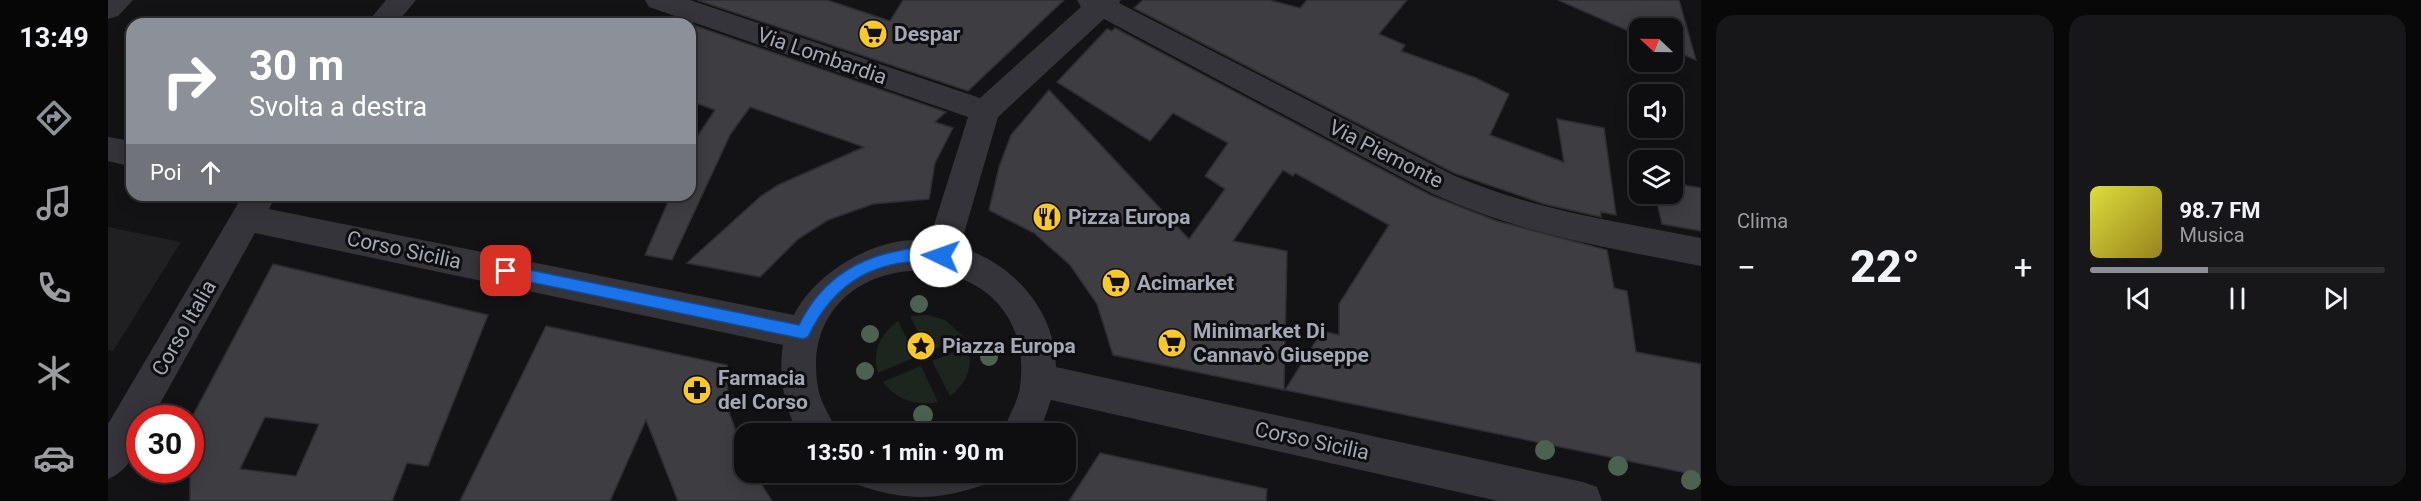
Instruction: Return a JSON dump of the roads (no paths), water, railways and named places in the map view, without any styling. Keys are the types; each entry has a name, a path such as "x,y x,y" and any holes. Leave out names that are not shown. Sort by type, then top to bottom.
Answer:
{"street":[{"path":"108,9 119,0"},
{"path":"386,18 402,0"},
{"name":"Via Lombardia","path":"659,0 985,111"},
{"path":"941,256 985,111 1099,2"},
{"name":"Via Piemonte","path":"1099,2 1431,179 1489,205 1543,221 1701,252"},
{"path":"108,149 126,153"},
{"name":"Corso Sicilia","path":"253,206 803,333"},
{"name":"Corso Italia","path":"108,460 253,206"},
{"path":"812,423 800,394 797,363 803,333 813,310 828,292 868,264 908,255 941,256 969,265 995,279 1016,299 1031,324 1040,352 1041,381 1034,411 1027,423"},
{"name":"Corso Sicilia","path":"1041,381 1583,501"},
{"path":"886,485 929,483"}],"place":[{"name":"Despar","path":"873,34"},
{"name":"Pizza Europa","path":"1047,217"},
{"name":"Acimarket","path":"1116,283"},
{"name":"Minimarket Di Cannavò Giuseppe","path":"1172,343"},
{"name":"Piazza Europa","path":"921,346"},
{"name":"Farmacia del Corso","path":"697,390"}]}
